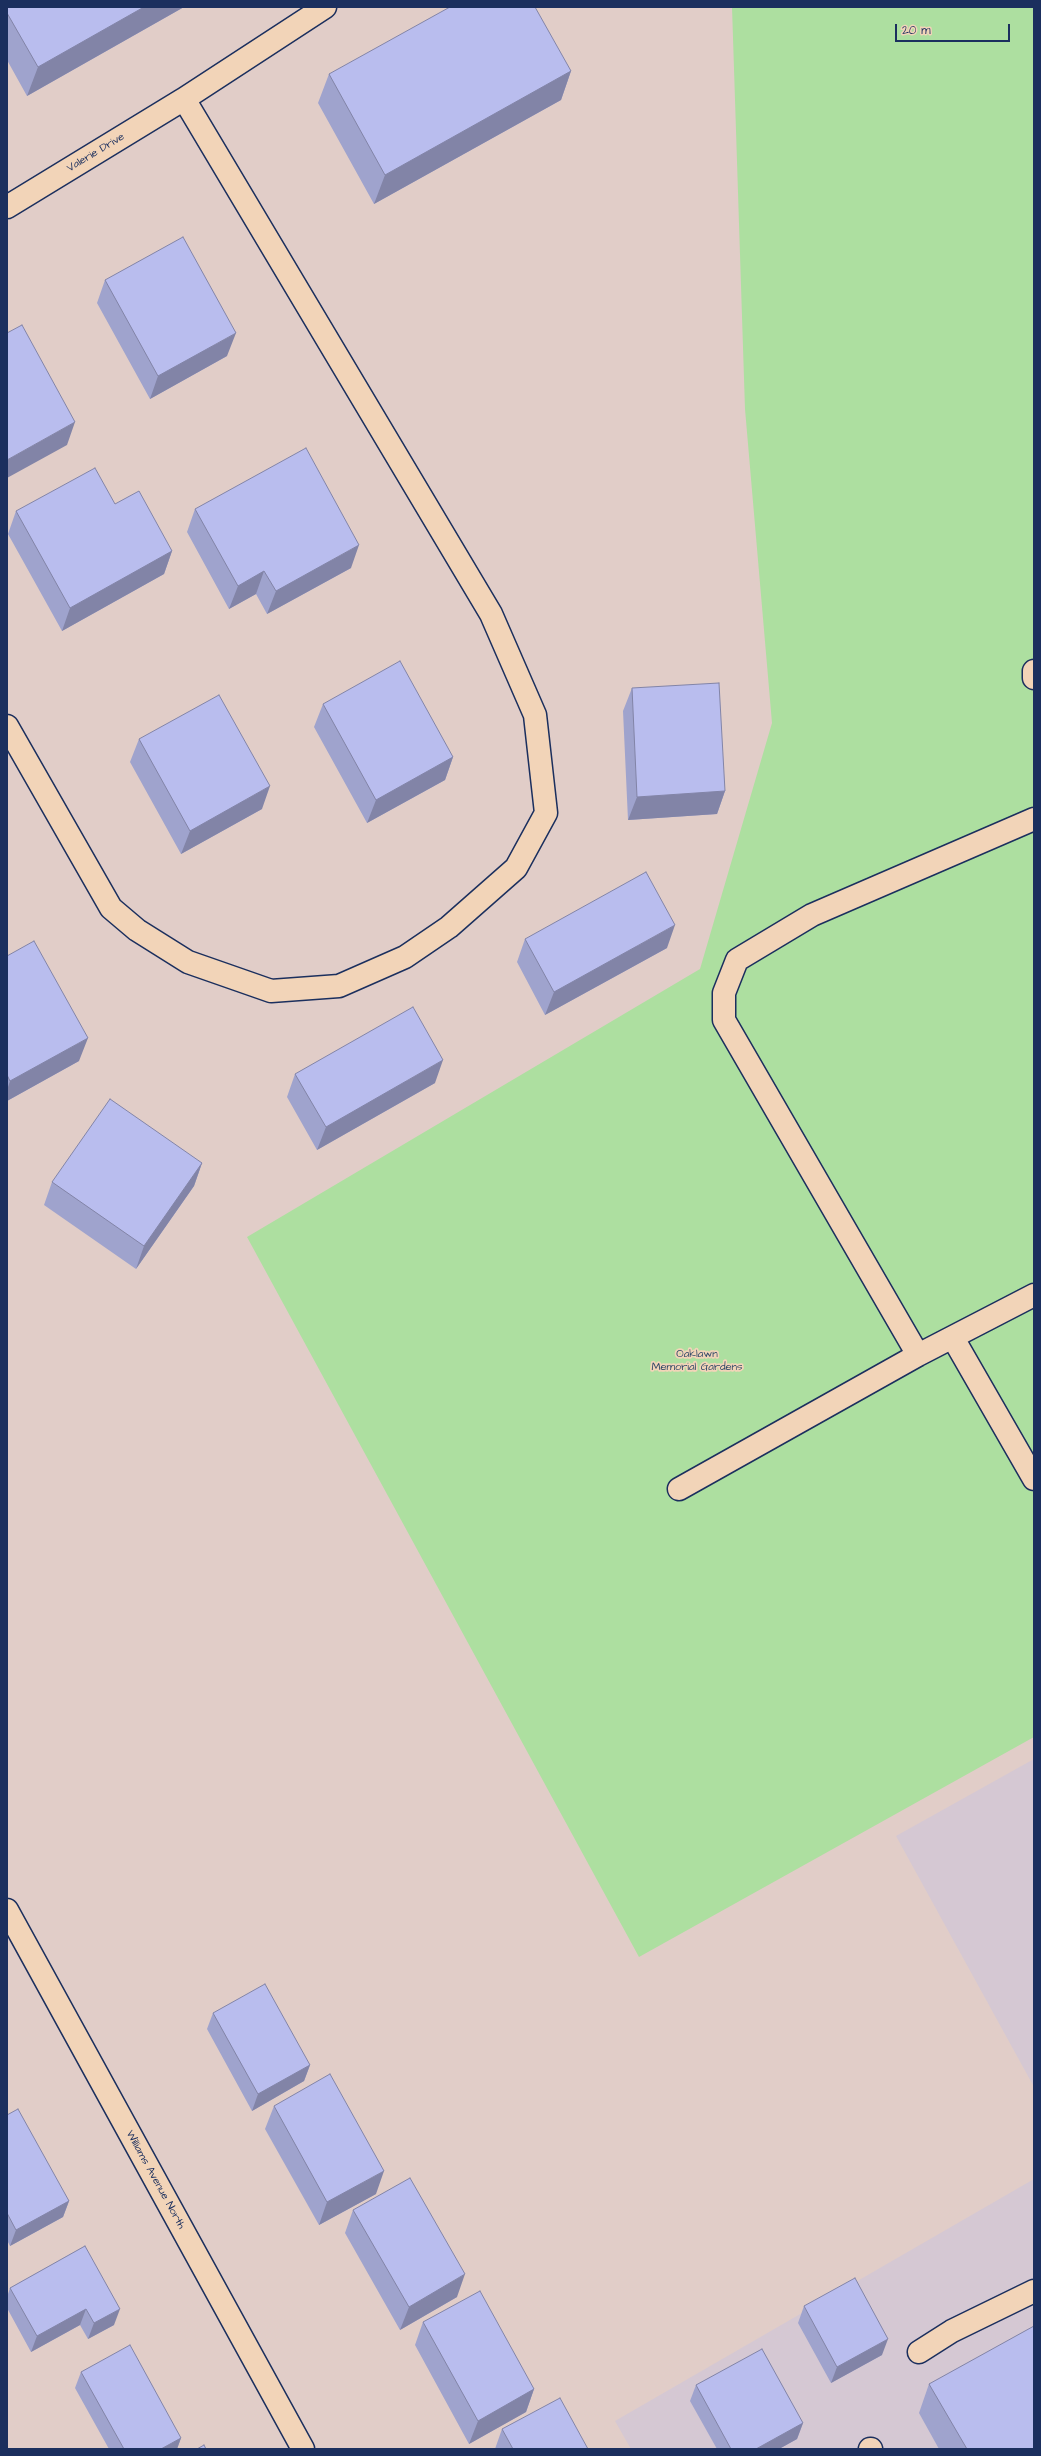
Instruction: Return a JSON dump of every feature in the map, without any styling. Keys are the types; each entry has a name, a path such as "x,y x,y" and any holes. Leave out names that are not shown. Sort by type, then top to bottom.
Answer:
{"street":[{"name":"Valerie Drive","path":"7,207 184,99 325,7"},
{"path":"7,726 111,908 137,930 188,962 271,991 339,986 405,957 449,927 516,868 546,813 535,715 491,614 184,99"},
{"path":"1034,671 1034,678"},
{"path":"918,1355 724,1020 724,993 737,960 812,915 1034,819"},
{"path":"679,1489 918,1355 1034,1295"},
{"path":"953,1338 1034,1479"},
{"name":"Williams Avenue North","path":"7,1910 304,2449"},
{"path":"919,2352 952,2331 1034,2291"}],"shaded area":[{"path":"1034,1759 1034,2087 896,1836"},
{"path":"1034,2179 1034,2449 631,2449 615,2421"}],"green space":[{"name":"Oaklawn Memorial Gardens","path":"732,7 1034,7 1034,1737 639,1957 247,1237 700,969 772,723 745,409"}],"building":[{"path":"7,7 144,7 38,67 7,13"},
{"path":"450,7 535,7 571,71 385,175 329,74"},
{"path":"183,237 236,333 158,376 105,280"},
{"path":"22,325 75,422 7,460 7,333"},
{"path":"306,448 359,545 276,591 264,571 238,586 195,509"},
{"path":"95,468 115,504 139,491 172,551 70,608 16,511"},
{"path":"400,661 453,757 376,800 323,704"},
{"path":"719,683 725,791 637,797 632,688"},
{"path":"219,695 270,786 190,831 139,739"},
{"path":"646,872 675,925 554,992 525,939"},
{"path":"34,941 88,1038 10,1081 7,1075 7,956"},
{"path":"413,1007 443,1060 326,1127 295,1074"},
{"path":"110,1099 202,1163 144,1246 52,1182"},
{"path":"265,1984 310,2065 258,2094 213,2013"},
{"path":"330,2074 384,2171 327,2202 274,2106"},
{"path":"18,2109 69,2201 16,2230 7,2213 7,2115"},
{"path":"410,2178 465,2274 409,2307 353,2210"},
{"path":"85,2246 120,2309 94,2323 86,2309 37,2336 10,2288"},
{"path":"855,2278 888,2339 837,2367 804,2306"},
{"path":"480,2291 534,2389 478,2421 423,2322"},
{"path":"1034,2326 1034,2449 967,2449 929,2384"},
{"path":"130,2345 181,2438 161,2449 124,2449 81,2372"},
{"path":"762,2349 803,2423 756,2449 731,2449 696,2385"},
{"path":"560,2398 588,2449 513,2449 502,2429"},
{"path":"204,2445 206,2449 197,2449"}]}
